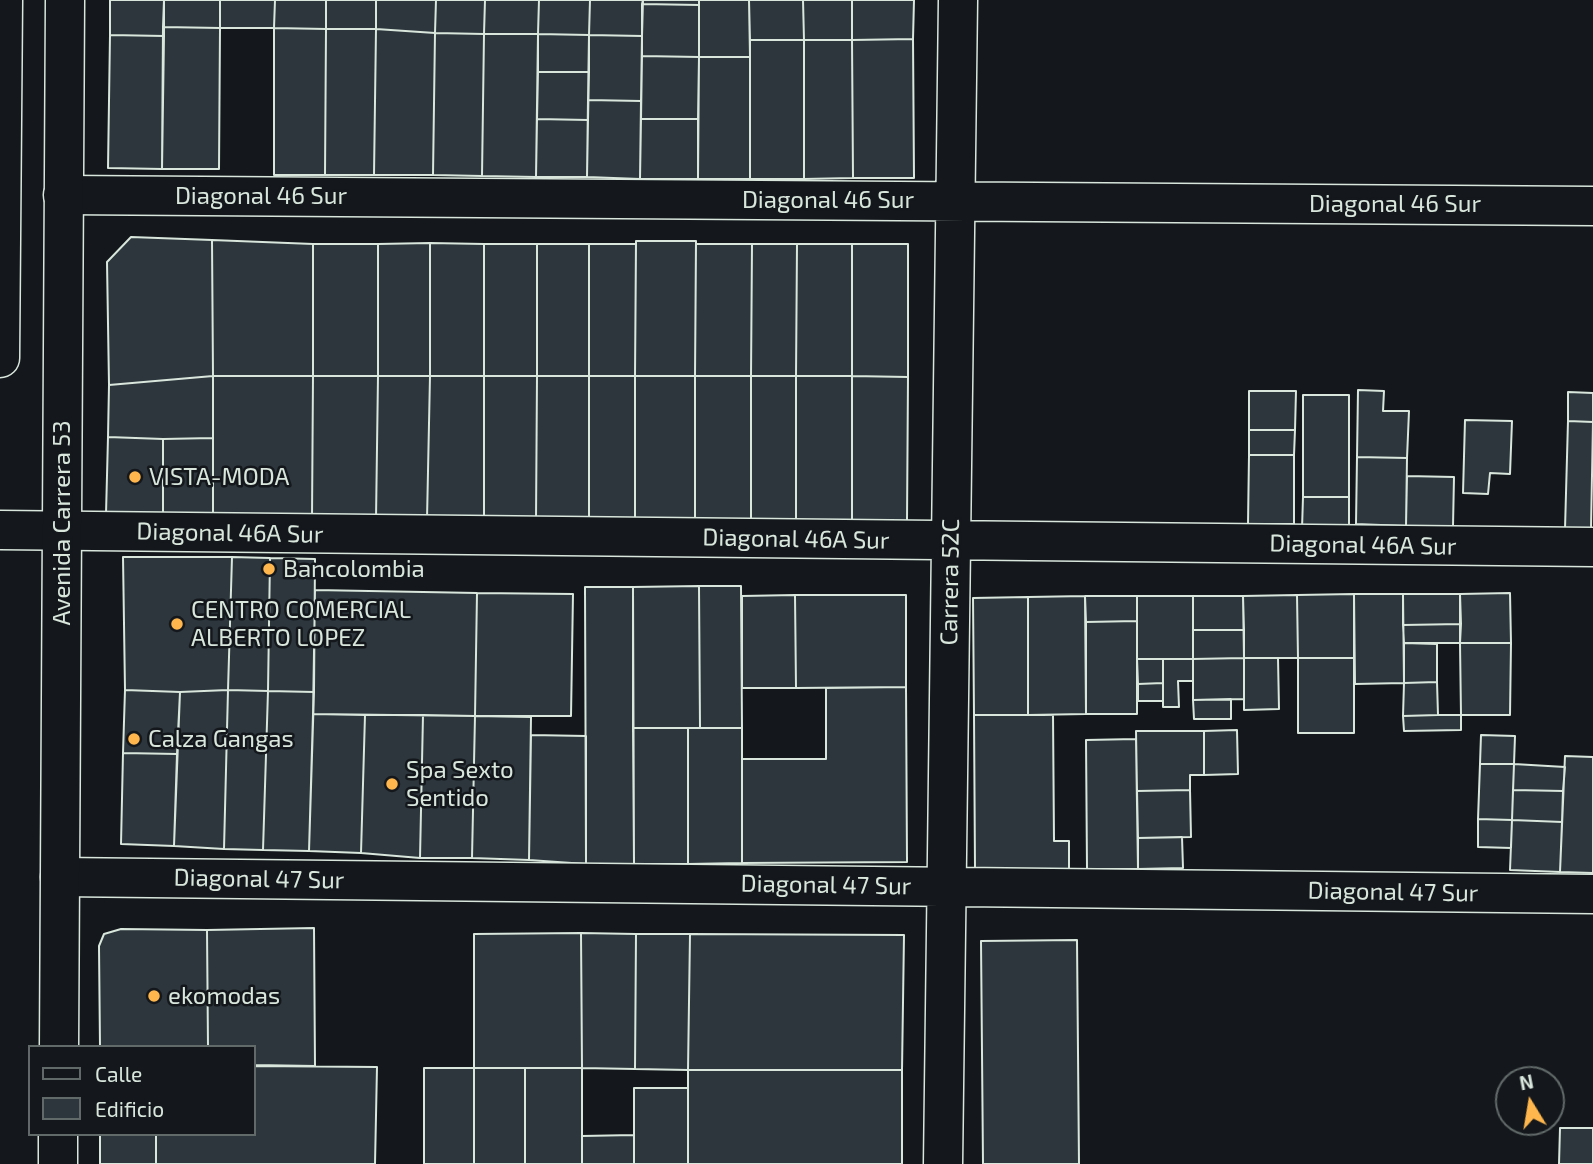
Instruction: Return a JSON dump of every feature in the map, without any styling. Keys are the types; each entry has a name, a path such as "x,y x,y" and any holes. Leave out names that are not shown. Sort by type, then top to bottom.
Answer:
{"street":[{"path":"0,358 3,0"},
{"name":"Avenida Carrera 53","path":"59,1045 65,0"},
{"name":"Carrera 52C","path":"943,1164 958,0"},
{"name":"Diagonal 46 Sur","path":"64,195 1593,206"},
{"name":"Diagonal 46A Sur","path":"0,530 1593,547"},
{"name":"Diagonal 47 Sur","path":"60,877 1593,894"},
{"path":"58,1136 58,1164"}],"building":[{"path":"110,0 164,0 164,36 110,35"},
{"path":"164,0 220,0 220,28 163,27"},
{"path":"220,0 275,0 274,28 220,28"},
{"path":"275,0 326,0 326,29 274,28"},
{"path":"326,0 376,0 376,29 326,29"},
{"path":"376,0 436,0 435,33 376,29"},
{"path":"436,0 485,0 484,34 435,33"},
{"path":"485,0 539,0 538,34 484,34"},
{"path":"539,0 590,0 589,35 538,34"},
{"path":"590,0 643,0 642,36 589,35"},
{"path":"643,0 699,0 699,5 642,4"},
{"path":"699,0 749,0 750,57 699,57"},
{"path":"749,0 803,0 804,40 750,40"},
{"path":"803,0 852,0 852,40 804,40"},
{"path":"852,0 914,0 913,39 852,40"},
{"path":"642,4 699,5 699,57 642,56"},
{"path":"163,27 220,28 219,169 162,169"},
{"path":"274,28 326,29 325,175 274,175"},
{"path":"326,29 376,29 374,175 325,175"},
{"path":"376,29 435,33 433,175 374,175"},
{"path":"435,33 484,34 482,176 433,175"},
{"path":"484,34 538,34 536,177 482,176"},
{"path":"538,34 589,35 589,72 538,72"},
{"path":"110,35 164,36 162,169 108,168"},
{"path":"589,35 642,36 641,101 588,100"},
{"path":"913,39 914,178 853,178 852,40"},
{"path":"750,40 804,40 804,179 750,179"},
{"path":"804,40 852,40 853,178 804,179"},
{"path":"642,56 699,57 698,119 641,119"},
{"path":"699,57 750,57 750,179 698,179"},
{"path":"538,72 589,72 588,120 537,119"},
{"path":"588,100 641,101 640,179 587,177"},
{"path":"537,119 588,120 587,177 536,177"},
{"path":"641,119 698,119 698,179 640,179"},
{"path":"131,237 212,240 213,376 109,385 107,262"},
{"path":"212,240 313,244 313,376 213,376"},
{"path":"636,241 696,241 695,376 635,376"},
{"path":"430,243 484,244 484,376 430,376"},
{"path":"430,243 430,376 378,376 378,244"},
{"path":"313,244 378,244 378,376 313,376"},
{"path":"484,244 537,244 537,376 484,376"},
{"path":"537,244 589,244 589,376 537,376"},
{"path":"589,244 636,244 635,376 589,376"},
{"path":"696,244 752,244 751,376 695,376"},
{"path":"752,244 797,244 796,376 751,376"},
{"path":"797,244 852,244 852,376 796,376"},
{"path":"852,244 908,244 908,377 852,376"},
{"path":"213,376 213,438 108,437 109,385"},
{"path":"213,376 313,376 312,518 213,517"},
{"path":"313,376 378,376 376,519 312,518"},
{"path":"378,376 430,376 427,519 376,519"},
{"path":"430,376 484,376 484,520 427,519"},
{"path":"484,376 537,376 536,520 484,520"},
{"path":"537,376 589,376 589,521 536,520"},
{"path":"589,376 635,376 635,521 589,521"},
{"path":"635,376 695,376 695,521 635,521"},
{"path":"695,376 751,376 751,520 695,521"},
{"path":"751,376 796,376 796,521 751,520"},
{"path":"796,376 852,376 852,521 796,521"},
{"path":"852,376 908,377 907,521 852,521"},
{"path":"1358,390 1384,391 1383,411 1409,411 1407,458 1357,457"},
{"path":"1249,391 1296,391 1295,430 1249,430"},
{"path":"1568,392 1593,393 1593,422 1568,421"},
{"path":"1303,395 1349,395 1349,497 1303,497"},
{"path":"1465,420 1512,421 1510,474 1490,473 1488,494 1463,493"},
{"path":"1568,421 1593,422 1591,529 1565,529"},
{"path":"1249,430 1295,430 1294,455 1249,455"},
{"name":"VISTA-MODA","path":"108,437 163,439 163,516 106,514"},
{"path":"213,438 213,517 163,516 163,439"},
{"path":"1249,455 1294,455 1294,524 1248,524"},
{"path":"1357,457 1407,458 1406,526 1356,524"},
{"path":"1407,476 1454,477 1453,526 1406,526"},
{"path":"1303,497 1349,497 1349,529 1302,529"},
{"name":"CENTRO COMERCIAL ALBERTO LOPEZ","path":"123,557 232,557 228,690 125,690"},
{"path":"232,557 270,558 268,691 228,690"},
{"path":"270,558 315,559 314,692 268,691"},
{"path":"699,586 741,586 742,728 700,728"},
{"path":"699,586 700,728 633,728 633,587"},
{"path":"585,587 633,587 634,864 586,864"},
{"path":"315,590 477,593 475,716 313,714"},
{"path":"477,593 573,594 571,716 475,716"},
{"path":"1510,593 1511,643 1460,643 1460,594"},
{"path":"1354,594 1403,594 1404,683 1355,684"},
{"path":"1354,594 1354,658 1298,658 1297,595"},
{"path":"1403,594 1460,594 1461,624 1403,625"},
{"path":"795,595 906,595 906,687 796,688"},
{"path":"795,595 796,688 742,688 742,596"},
{"path":"1297,595 1298,658 1244,658 1243,596"},
{"path":"1085,596 1137,596 1137,621 1086,622"},
{"path":"1085,596 1086,714 1028,715 1028,597"},
{"path":"1137,596 1193,596 1193,659 1137,659"},
{"path":"1193,596 1243,596 1244,630 1193,630"},
{"path":"1028,597 1028,715 974,715 973,598"},
{"path":"1137,621 1137,714 1086,714 1086,622"},
{"path":"1461,624 1460,643 1404,643 1403,625"},
{"path":"1193,630 1244,630 1244,658 1193,659"},
{"path":"1404,643 1437,644 1437,682 1404,683"},
{"path":"1460,643 1511,643 1510,715 1461,715"},
{"path":"1244,658 1278,658 1279,709 1244,710"},
{"path":"1244,658 1244,699 1193,700 1193,659"},
{"path":"1298,658 1354,658 1354,733 1298,733"},
{"path":"1137,659 1163,659 1163,683 1138,684"},
{"path":"1163,659 1193,659 1193,681 1178,681 1179,707 1163,707"},
{"path":"1437,682 1438,715 1403,716 1404,683"},
{"path":"1163,683 1163,701 1138,701 1138,684"},
{"path":"906,687 907,862 742,863 742,759 826,759 826,688"},
{"path":"125,690 180,692 177,754 123,753"},
{"path":"228,690 268,691 263,850 224,849"},
{"path":"228,690 224,849 174,846 180,692"},
{"path":"268,691 314,692 309,851 263,850"},
{"path":"1231,699 1231,719 1194,719 1193,700"},
{"path":"313,714 365,715 361,853 309,851"},
{"name":"Spa Sexto Sentido","path":"365,715 423,715 420,858 361,853"},
{"path":"423,715 475,716 472,858 420,858"},
{"path":"974,715 1053,715 1054,841 1069,841 1069,869 975,869"},
{"path":"1461,715 1461,730 1404,731 1403,716"},
{"path":"475,716 531,717 529,860 472,858"},
{"path":"633,728 688,728 688,864 634,864"},
{"path":"688,728 742,728 742,863 688,864"},
{"path":"1237,730 1238,774 1204,775 1204,731"},
{"path":"1136,731 1204,731 1204,775 1190,775 1190,790 1137,791"},
{"path":"531,735 586,736 586,864 529,860"},
{"path":"1481,735 1515,736 1514,764 1480,764"},
{"path":"1136,739 1138,869 1087,869 1086,740"},
{"path":"123,753 177,754 174,846 121,844"},
{"path":"1565,756 1593,757 1593,873 1560,872"},
{"path":"1480,764 1514,764 1512,820 1478,819"},
{"path":"1514,764 1565,767 1563,791 1513,790"},
{"path":"1190,790 1191,837 1138,838 1137,791"},
{"path":"1513,790 1563,791 1562,822 1512,820"},
{"path":"1478,819 1512,820 1511,848 1478,847"},
{"path":"1512,820 1562,822 1560,872 1510,870"},
{"path":"1182,837 1183,868 1138,869 1138,838"},
{"path":"314,928 315,1066 256,1065 256,1045 208,1045 207,930"},
{"name":"ekomodas","path":"121,929 207,930 208,1045 100,1045 99,946 104,934"},
{"path":"581,933 636,934 635,1069 582,1068"},
{"path":"581,933 582,1068 474,1068 474,934"},
{"path":"636,934 690,934 688,1070 635,1069"},
{"path":"690,934 904,935 902,1070 688,1070"},
{"path":"1077,940 1079,1164 983,1164 981,941"},
{"path":"256,1066 377,1067 375,1164 156,1164 156,1136 256,1136"},
{"path":"424,1068 474,1068 474,1164 424,1164"},
{"path":"474,1068 525,1068 525,1164 474,1164"},
{"path":"525,1068 582,1068 582,1164 525,1164"},
{"path":"688,1070 902,1070 902,1164 688,1164"},
{"path":"634,1088 688,1088 688,1164 634,1164"},
{"path":"1565,1128 1593,1128 1593,1164 1559,1164 1560,1136 1565,1136"},
{"path":"634,1135 634,1164 582,1164 582,1136"},
{"path":"100,1136 156,1136 156,1164 100,1164"}],"place":[{"name":"VISTA-MODA","path":"135,477"},
{"name":"Bancolombia","path":"269,569"},
{"name":"CENTRO COMERCIAL ALBERTO LOPEZ","path":"177,624"},
{"name":"Calza Gangas","path":"134,739"},
{"name":"Spa Sexto Sentido","path":"392,784"},
{"name":"ekomodas","path":"154,996"}]}
